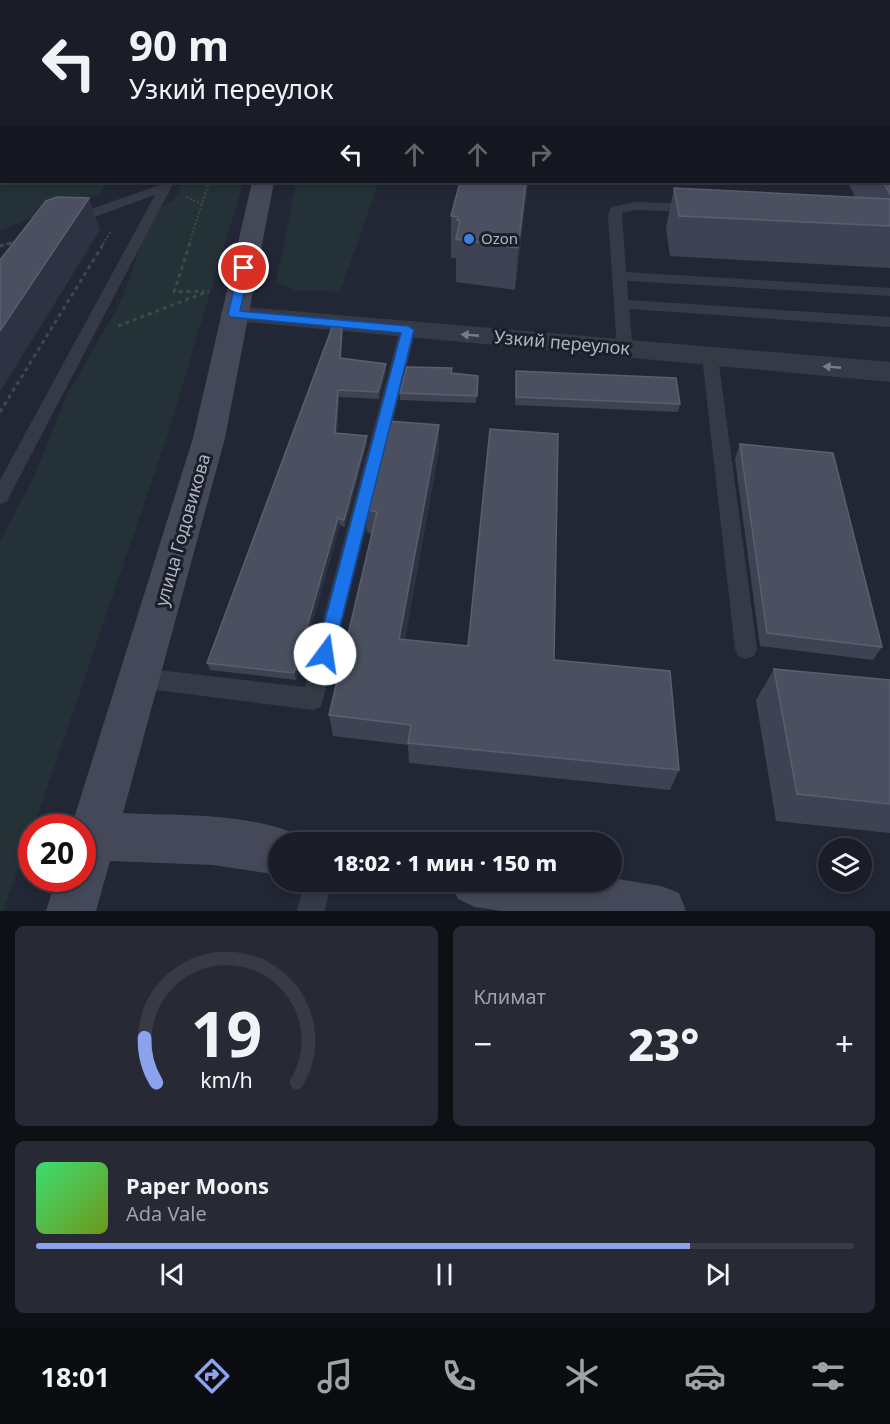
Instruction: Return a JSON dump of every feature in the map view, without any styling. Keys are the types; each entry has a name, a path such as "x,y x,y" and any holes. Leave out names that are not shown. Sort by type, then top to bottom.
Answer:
{"street":[{"name":"улица Годовикова","path":"96,829 209,438 228,298 264,183"},
{"name":"Узкий переулок","path":"228,298 408,330 890,372"},
{"path":"96,861 213,841 268,849"},
{"name":"улица Годовикова","path":"71,911 77,892"},
{"path":"488,893 661,911"}],"lane":[{"path":"52,228 167,184"},
{"path":"0,497 167,184"},
{"path":"625,349 614,216 616,210 636,206 707,208"},
{"path":"619,276 890,292"},
{"path":"621,304 890,322"},
{"path":"140,678 313,699 408,330"},
{"path":"710,357 746,649"},
{"path":"311,911 316,892"}],"path":[{"path":"209,183 174,292 228,298"},
{"path":"0,412 129,200"},
{"path":"0,246 52,228"},
{"path":"44,338 85,339 228,298"}],"shaded area":[{"path":"0,183 106,184 101,193 71,201 0,231"},
{"path":"243,183 168,434 42,803 38,814 18,814 18,869 3,911 0,911 0,542 36,472 65,399 122,299 150,218 154,211 174,200 182,184"},
{"path":"296,183 379,183 340,292 295,290 276,283"}],"building":[{"path":"460,183 526,183 518,248 456,239 460,221 457,220 458,217 451,216"},
{"path":"884,183 890,183 890,194"},
{"path":"674,188 890,199 890,226 679,216"},
{"path":"57,197 89,198 0,331 0,260 46,201"},
{"path":"333,325 342,326 340,358 386,364 378,392 338,390 335,433 367,436 344,520 338,518 294,673 207,663"},
{"path":"407,367 452,368 451,373 478,376 477,396 400,393"},
{"path":"516,371 676,378 680,404 516,397"},
{"path":"387,421 439,425 399,639 468,646 490,429 558,434 554,660 670,671 679,770 408,743 411,725 329,715 377,512 365,509"},
{"path":"740,444 833,453 882,647 767,633"},
{"path":"774,669 890,680 890,804 797,794"}],"place":[{"name":"Ozon","path":"469,239"}],"route":[{"path":"244,268 234,314 408,330 325,654"}]}
